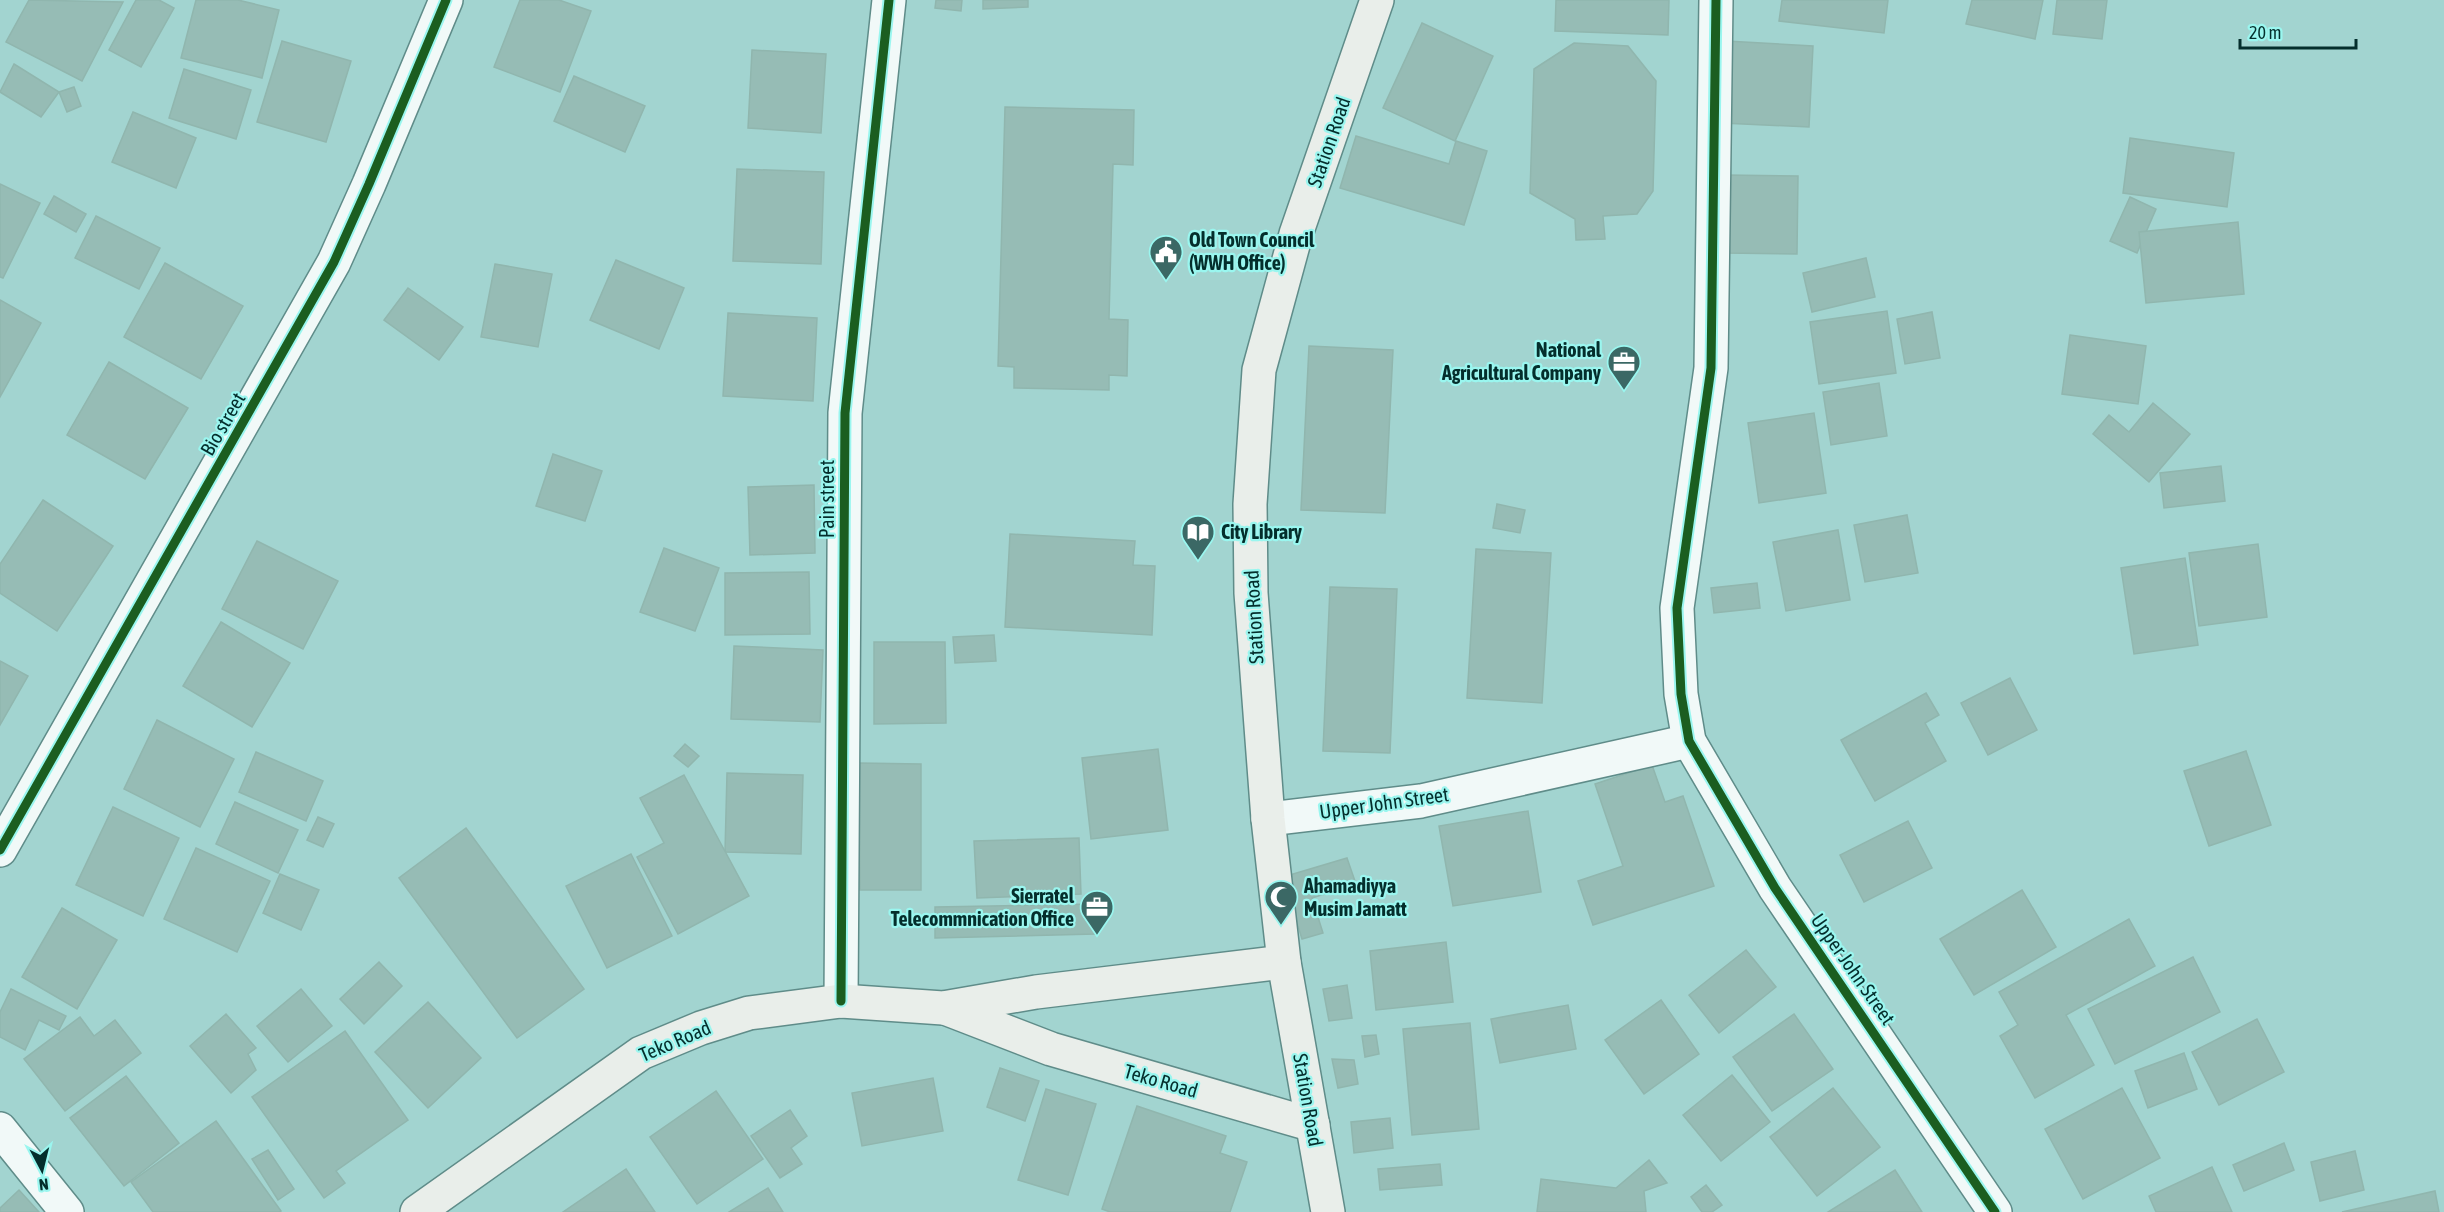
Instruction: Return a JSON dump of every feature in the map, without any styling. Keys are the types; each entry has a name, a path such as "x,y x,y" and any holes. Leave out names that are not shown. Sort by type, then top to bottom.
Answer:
{"street":[{"name":"Bio street","path":"0,850 334,262 446,0"},
{"name":"Pain street","path":"841,1000 845,413 890,0"},
{"name":"Station Road","path":"1328,1212 1284,962 1268,819 1251,593 1250,504 1259,370 1296,234 1377,0"},
{"path":"1689,741 1681,694 1677,608 1711,368 1716,0"},
{"name":"Upper John Street","path":"1268,819 1421,801 1689,741 1775,888 1995,1212"},
{"name":"Teko Road","path":"417,1212 641,1053 701,1028 748,1012 841,1000 943,1008 1036,992 1284,962"},
{"name":"Teko Road","path":"943,1008 1052,1049 1313,1125"},
{"path":"0,1129 67,1212"}],"building":[{"path":"29,0 123,2 82,81 6,42"},
{"path":"136,0 159,0 174,8 141,67 109,50"},
{"path":"196,0 238,0 279,10 262,78 181,58"},
{"path":"520,0 559,0 591,11 560,92 494,67"},
{"path":"936,0 962,0 961,11 935,8"},
{"path":"983,0 1028,0 1028,7 983,9"},
{"path":"1556,0 1669,0 1668,35 1555,31"},
{"path":"1782,0 1888,0 1884,33 1779,21"},
{"path":"1972,0 2043,0 2035,39 1966,24"},
{"path":"2057,0 2107,0 2102,39 2053,34"},
{"path":"1422,23 1493,56 1455,141 1383,108"},
{"path":"282,41 351,61 326,142 257,122"},
{"path":"1726,41 1813,46 1809,127 1722,123"},
{"path":"1574,43 1628,46 1656,81 1653,191 1637,214 1603,216 1605,239 1576,240 1575,219 1530,193 1534,69"},
{"path":"752,50 826,54 821,133 748,128"},
{"path":"14,64 59,92 41,117 0,92"},
{"path":"184,69 251,90 236,139 169,118"},
{"path":"574,76 645,106 625,152 554,121"},
{"path":"74,87 81,106 67,112 59,92"},
{"path":"1005,107 1134,110 1133,165 1113,164 1109,319 1128,320 1127,376 1109,375 1109,390 1014,388 1014,367 998,366"},
{"path":"133,112 196,138 176,188 112,162"},
{"path":"1356,136 1449,164 1456,141 1487,151 1464,225 1340,188"},
{"path":"2130,138 2234,153 2227,207 2123,193"},
{"path":"737,169 824,172 821,264 733,261"},
{"path":"1726,175 1798,176 1797,254 1724,253"},
{"path":"0,184 40,203 3,278 0,277"},
{"path":"54,196 86,214 76,232 44,214"},
{"path":"2130,197 2156,209 2137,253 2110,241"},
{"path":"96,216 160,248 139,289 75,258"},
{"path":"2238,222 2244,294 2146,303 2139,232"},
{"path":"1866,258 1875,297 1812,312 1803,273"},
{"path":"616,260 684,288 659,349 590,320"},
{"path":"165,263 243,306 201,379 124,337"},
{"path":"495,264 552,274 538,347 481,337"},
{"path":"408,288 463,327 439,360 384,320"},
{"path":"0,300 41,323 0,397"},
{"path":"1887,311 1896,373 1819,384 1810,322"},
{"path":"1932,312 1940,358 1905,364 1897,319"},
{"path":"728,313 817,318 813,401 723,396"},
{"path":"2070,335 2146,346 2138,404 2062,394"},
{"path":"1309,346 1393,350 1385,513 1301,510"},
{"path":"109,362 188,408 145,479 67,435"},
{"path":"1879,383 1887,436 1831,445 1823,392"},
{"path":"2153,403 2190,434 2149,482 2093,434 2109,415 2129,432"},
{"path":"1814,413 1826,493 1759,503 1748,423"},
{"path":"553,454 602,471 585,521 536,506"},
{"path":"2221,466 2225,501 2164,508 2160,473"},
{"path":"814,485 815,553 750,555 748,487"},
{"path":"43,500 113,546 57,631 0,593 0,564"},
{"path":"1497,504 1525,510 1520,533 1493,528"},
{"path":"1907,515 1918,573 1865,582 1854,525"},
{"path":"1838,530 1850,600 1786,611 1773,542"},
{"path":"1010,534 1135,541 1133,565 1155,566 1152,635 1005,627"},
{"path":"257,541 338,581 303,649 222,609"},
{"path":"2258,544 2267,617 2199,626 2189,553"},
{"path":"664,548 719,568 695,631 640,612"},
{"path":"1476,549 1551,553 1542,703 1467,698"},
{"path":"2185,558 2198,645 2134,654 2121,568"},
{"path":"809,572 810,634 725,635 725,573"},
{"path":"1757,583 1760,608 1714,613 1711,588"},
{"path":"1330,587 1397,589 1390,753 1323,751"},
{"path":"221,622 290,663 252,727 183,686"},
{"path":"994,635 996,661 955,663 953,637"},
{"path":"874,642 945,642 946,723 874,724"},
{"path":"734,646 823,650 820,722 731,719"},
{"path":"0,661 28,676 0,725"},
{"path":"2010,678 2037,730 1988,755 1961,703"},
{"path":"1926,693 1939,715 1925,723 1946,761 1875,801 1841,740"},
{"path":"157,720 234,759 200,827 124,789"},
{"path":"685,744 699,756 688,767 674,756"},
{"path":"1158,749 1168,830 1091,839 1082,758"},
{"path":"2246,751 2271,825 2209,846 2184,771"},
{"path":"256,752 323,781 306,821 239,792"},
{"path":"859,763 921,764 921,890 860,890"},
{"path":"1652,765 1665,802 1683,796 1714,886 1593,925 1578,881 1623,866 1595,784"},
{"path":"727,773 803,775 801,854 725,852"},
{"path":"684,775 749,896 678,934 637,857 664,843 640,798"},
{"path":"235,802 298,830 278,873 216,844"},
{"path":"113,807 179,838 143,916 76,885"},
{"path":"1528,811 1541,892 1453,906 1439,826"},
{"path":"318,817 334,824 323,847 307,840"},
{"path":"1908,821 1932,868 1864,902 1840,855"},
{"path":"466,828 584,989 517,1038 399,878"},
{"path":"1079,838 1081,894 977,898 974,841"},
{"path":"196,848 270,881 237,952 164,919"},
{"path":"631,854 672,936 607,968 566,886"},
{"path":"1347,858 1356,884 1312,898 1323,933 1302,939 1283,877"},
{"path":"280,874 319,890 301,930 263,913"},
{"path":"2022,890 2056,947 1974,995 1940,939"},
{"path":"1093,904 1095,934 935,938 935,907"},
{"path":"62,908 117,940 77,1009 22,977"},
{"path":"2129,919 2155,966 2066,1015 2094,1065 2035,1098 2000,1036 2018,1025 1999,992"},
{"path":"1446,942 1453,1002 1376,1010 1370,951"},
{"path":"1746,950 1776,987 1719,1033 1689,995"},
{"path":"2193,957 2220,1012 2115,1064 2088,1009"},
{"path":"379,962 402,986 364,1024 340,999"},
{"path":"1347,985 1352,1018 1329,1021 1323,989"},
{"path":"11,989 66,1016 59,1030 39,1020 25,1050 0,1037 0,1012"},
{"path":"301,989 332,1026 288,1062 257,1026"},
{"path":"1661,1000 1699,1054 1644,1094 1605,1040"},
{"path":"428,1002 481,1058 428,1108 375,1052"},
{"path":"1568,1005 1576,1049 1500,1063 1491,1019"},
{"path":"226,1014 256,1048 248,1054 256,1070 231,1093 190,1046"},
{"path":"1794,1014 1833,1069 1772,1111 1733,1057"},
{"path":"80,1017 94,1036 115,1020 141,1053 65,1111 24,1059"},
{"path":"2257,1019 2284,1072 2219,1105 2192,1052"},
{"path":"1470,1023 1479,1129 1412,1135 1403,1029"},
{"path":"345,1031 408,1120 336,1171 345,1183 324,1198 252,1097"},
{"path":"1376,1035 1379,1054 1365,1057 1362,1036"},
{"path":"2184,1053 2197,1089 2148,1108 2135,1071"},
{"path":"1332,1059 1354,1060 1358,1084 1338,1088"},
{"path":"1000,1068 1039,1081 1025,1121 987,1107"},
{"path":"1732,1075 1770,1122 1721,1161 1683,1115"},
{"path":"126,1076 179,1143 124,1186 70,1118"},
{"path":"933,1078 943,1131 862,1146 852,1093"},
{"path":"1833,1088 1880,1147 1817,1196 1770,1137"},
{"path":"2122,1088 2160,1158 2083,1199 2045,1129"},
{"path":"1046,1089 1096,1104 1068,1195 1018,1180"},
{"path":"716,1091 763,1159 697,1204 650,1137"},
{"path":"1137,1106 1226,1136 1220,1153 1247,1162 1230,1212 1110,1212 1102,1209"},
{"path":"790,1110 807,1136 791,1148 802,1164 780,1178 751,1136"},
{"path":"1390,1118 1393,1148 1354,1153 1351,1122"},
{"path":"216,1121 281,1211 153,1212 131,1182"},
{"path":"2284,1143 2294,1170 2244,1191 2233,1165"},
{"path":"268,1150 294,1189 278,1200 252,1159"},
{"path":"2355,1151 2364,1190 2320,1201 2311,1162"},
{"path":"1649,1160 1667,1183 1644,1191 1646,1212 1537,1212 1541,1179 1616,1188"},
{"path":"1440,1164 1442,1185 1380,1190 1378,1169"},
{"path":"2212,1167 2232,1212 2156,1212 2149,1196"},
{"path":"626,1169 655,1212 563,1212"},
{"path":"1895,1170 1922,1212 1828,1212"},
{"path":"1706,1185 1722,1205 1712,1212 1702,1212 1691,1197"},
{"path":"768,1188 783,1212 729,1212"},
{"path":"19,1190 39,1212 0,1212 0,1208"},
{"path":"2435,1191 2439,1212 2342,1212"}],"cycle path":[{"path":"0,850 334,262 446,0"},
{"path":"841,1001 845,413 889,0"},
{"path":"1716,0 1711,368 1677,608 1681,694 1689,741 1775,888 1995,1212"}],"place":[{"name":"Old Town Council (WWH Office)","path":"1166,281"},
{"name":"National Agricultural Company","path":"1624,391"},
{"name":"City Library","path":"1198,561"},
{"name":"Ahamadiyya Musim Jamatt","path":"1281,926"},
{"name":"Sierratel Telecommnication Office","path":"1097,936"}]}
